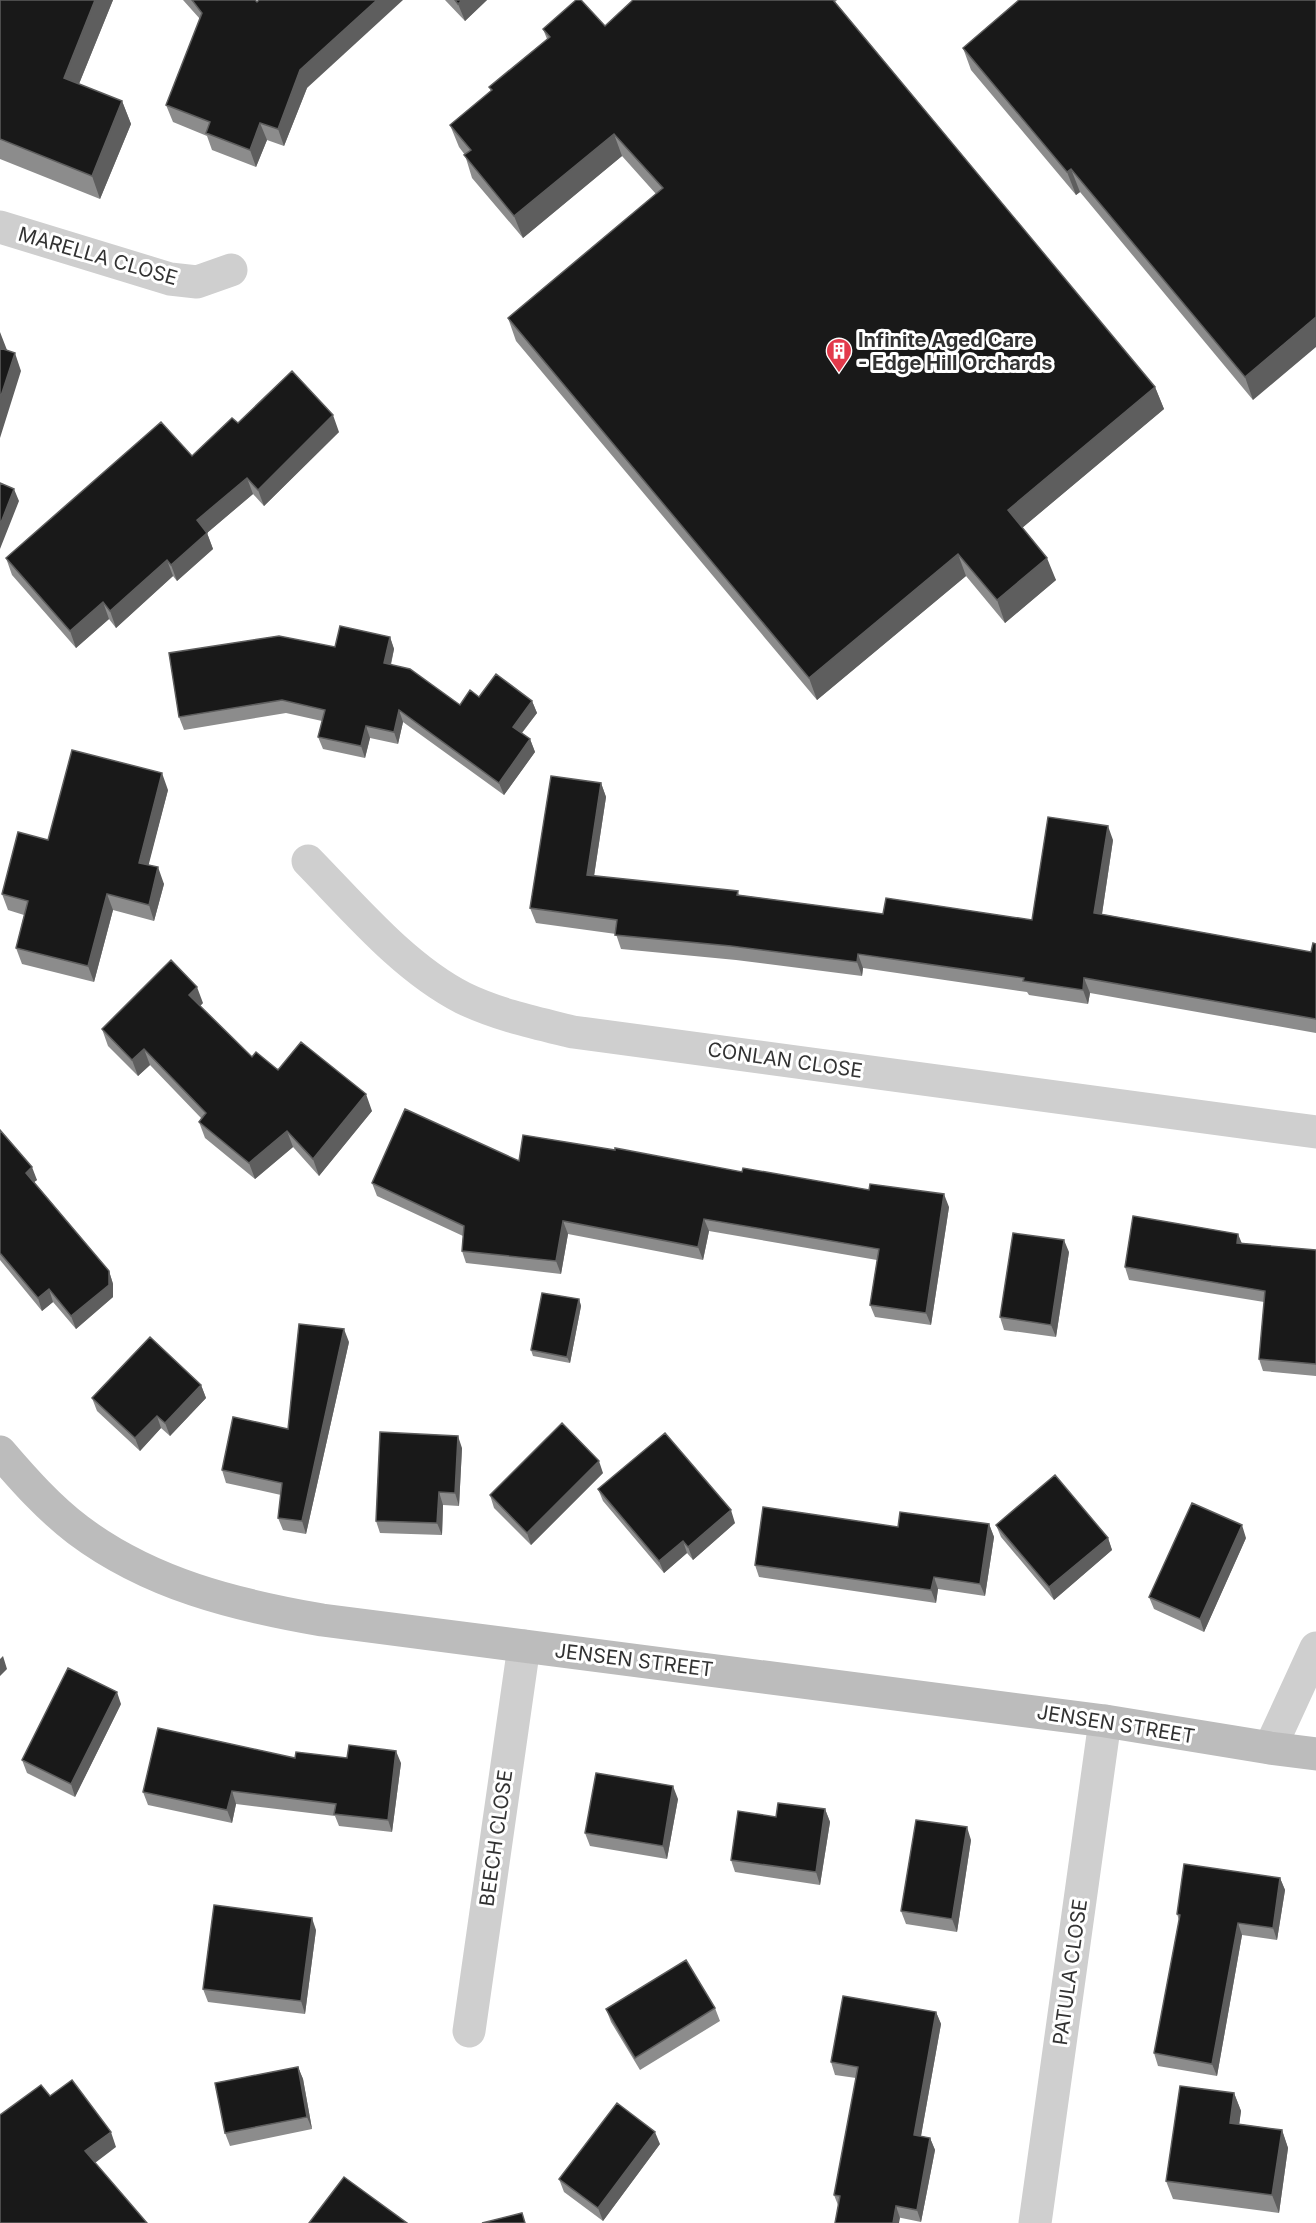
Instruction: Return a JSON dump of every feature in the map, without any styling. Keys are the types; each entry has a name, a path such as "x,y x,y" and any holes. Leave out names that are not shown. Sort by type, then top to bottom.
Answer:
{"street":[{"name":"MARELLA CLOSE","path":"0,227 170,279 197,282 231,270"},
{"name":"CONLAN CLOSE","path":"308,861 416,967 462,997 508,1016 573,1032 1316,1132"},
{"name":"JENSEN STREET","path":"0,1452 21,1477 78,1530 119,1556 174,1583 219,1599 322,1620 1105,1721 1316,1754"},
{"name":"BEECH CLOSE","path":"469,2031 524,1646"},
{"path":"1270,1748 1316,1648"},
{"name":"PATULA CLOSE","path":"1035,2223 1105,1721"}],"building":[{"path":"0,0 95,0 64,78 122,101 92,176 0,139"},
{"path":"192,0 255,0 257,2 259,0 377,0 300,70 278,129 260,123 250,150 206,133 210,122 166,105 202,13"},
{"name":"Infinite Aged Care - Edge Hill Orchards","path":"576,0 581,0 605,26 633,0 833,0 1155,387 1008,510 1047,558 997,600 958,554 809,678 508,318 663,188 614,134 514,216 464,155 471,150 450,125 492,90 489,87 550,37 543,29"},
{"path":"1019,0 1316,0 1316,317 1245,377 1071,169 1067,172 963,48"},
{"path":"0,348 15,353 0,399"},
{"path":"292,371 333,415 258,490 247,478 197,520 207,533 171,565 167,560 110,611 103,602 70,631 6,558 161,422 192,456 232,418 238,423"},
{"path":"0,483 14,489 0,525"},
{"path":"340,626 390,637 384,663 410,669 460,705 470,690 479,697 496,674 532,701 513,727 530,739 499,783 399,710 394,732 366,726 361,746 318,737 325,710 282,700 179,717 169,653 279,636 335,647"},
{"path":"72,750 162,773 139,863 158,867 149,905 107,894 88,966 16,948 28,901 2,894 18,832 48,840"},
{"path":"551,776 601,783 587,875 738,891 737,895 883,914 886,898 1032,920 1048,817 1108,826 1094,913 1311,952 1313,943 1316,944 1316,1019 1084,978 1083,990 1023,981 1024,978 858,954 857,962 731,946 615,935 617,920 530,908"},
{"path":"171,960 197,987 189,995 252,1057 256,1052 278,1070 301,1042 366,1094 313,1159 287,1131 249,1163 199,1122 206,1113 144,1049 132,1060 102,1029"},
{"path":"405,1109 519,1161 523,1135 615,1150 615,1148 742,1172 743,1168 869,1190 870,1184 944,1194 926,1313 870,1305 879,1249 704,1219 698,1247 563,1221 556,1261 462,1251 464,1226 372,1183"},
{"path":"0,1130 32,1167 26,1173 109,1271 109,1285 71,1316 49,1289 38,1298 0,1253"},
{"path":"1133,1216 1238,1234 1237,1243 1316,1250 1316,1364 1259,1359 1265,1291 1125,1267"},
{"path":"1013,1233 1064,1240 1051,1325 1000,1317"},
{"path":"542,1293 579,1299 567,1357 531,1350"},
{"path":"299,1324 344,1329 302,1521 278,1518 282,1483 222,1470 233,1417 288,1429"},
{"path":"150,1337 201,1385 165,1423 157,1416 135,1438 92,1398"},
{"path":"562,1423 599,1461 527,1533 490,1495"},
{"path":"380,1432 458,1436 455,1493 439,1492 437,1523 376,1521"},
{"path":"665,1433 731,1510 688,1547 683,1541 659,1561 598,1489"},
{"path":"1055,1475 1108,1538 1049,1587 996,1525"},
{"path":"1192,1503 1242,1525 1200,1619 1149,1597"},
{"path":"763,1507 898,1527 900,1512 989,1524 980,1584 934,1577 931,1590 755,1565"},
{"path":"68,1668 117,1692 71,1784 22,1760"},
{"path":"158,1728 295,1758 296,1752 347,1758 349,1745 396,1751 388,1820 334,1814 336,1804 232,1791 227,1810 143,1792"},
{"path":"596,1773 673,1786 663,1846 585,1833"},
{"path":"778,1803 825,1809 816,1872 731,1860 738,1811 776,1817"},
{"path":"916,1820 967,1827 952,1919 901,1911"},
{"path":"1184,1864 1280,1878 1273,1928 1238,1923 1212,2064 1154,2053 1180,1915 1177,1914"},
{"path":"214,1905 312,1918 301,2001 203,1989"},
{"path":"686,1960 715,2008 635,2058 606,2009"},
{"path":"843,1996 936,2012 914,2135 930,2138 917,2210 896,2206 893,2223 835,2223 840,2196 834,2195 858,2067 831,2062"},
{"path":"298,2067 307,2117 225,2133 215,2083"},
{"path":"72,2080 111,2132 85,2151 147,2223 0,2223 0,2115 41,2085 50,2096"},
{"path":"1180,2086 1234,2093 1230,2123 1282,2130 1272,2195 1166,2181"},
{"path":"617,2103 655,2132 598,2208 559,2179"},
{"path":"344,2177 407,2223 309,2223"},
{"path":"522,2213 525,2223 482,2223"}],"place":[{"name":"Infinite Aged Care - Edge Hill Orchards","path":"839,374"}]}
